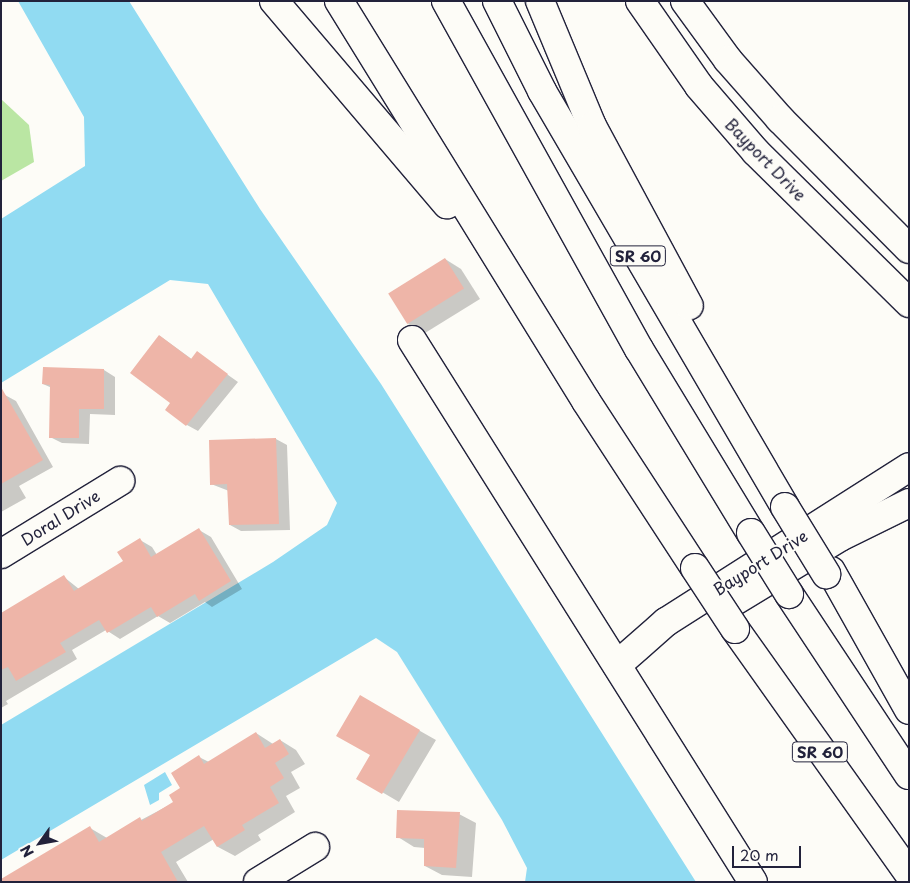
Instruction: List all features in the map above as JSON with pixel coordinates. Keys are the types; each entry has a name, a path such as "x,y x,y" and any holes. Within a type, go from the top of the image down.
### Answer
{"main road":[{"path":"274,1 510,280"},
{"name":"SR 60","path":"338,1 510,280 695,568 735,629 909,874"},
{"path":"446,1 639,349 789,594 909,775"},
{"name":"SR 60","path":"497,1 542,91 790,505 909,710"},
{"name":"SR 60","path":"540,1 592,126 790,505"},
{"name":"Bayport Drive","path":"640,1 699,86 744,139 909,303"},
{"path":"685,1 728,60 780,119 909,249"},
{"path":"412,340 753,882"},
{"path":"899,475 907,508"},
{"name":"Bayport Drive","path":"617,665 666,622 899,475"},
{"name":"Doral Drive","path":"1,554 120,481"},
{"name":"Bayport Drive","path":"617,665 676,636 840,537 907,508"},
{"path":"258,882 315,847"}],"green space":[{"path":"1,99 29,125 34,162 1,181"}],"water":[{"path":"18,1 129,1 260,209 381,384 696,882 525,882 527,868 502,820 397,652 376,638 1,860 1,725 273,562 327,525 337,503 208,284 170,280 1,383 1,219 85,166 84,117"},
{"path":"165,772 172,785 159,793 159,800 150,805 144,785"}],"building":[{"path":"445,258 464,289 407,324 388,294"},
{"path":"159,335 191,359 197,351 228,374 186,426 165,410 170,403 130,373"},
{"path":"43,367 104,369 104,409 79,409 79,438 49,438 50,385 42,384"},
{"path":"1,387 43,460 1,484"},
{"path":"276,438 279,524 229,525 227,484 210,485 209,440"},
{"path":"199,528 231,581 199,601 195,594 157,617 151,607 107,633 99,620 60,643 66,652 16,681 8,667 1,670 1,613 64,575 74,591 123,561 117,552 140,538 151,557"},
{"path":"360,695 420,730 382,794 356,779 370,755 336,736"},
{"path":"256,732 265,748 280,739 289,754 275,763 284,778 270,787 279,803 242,825 245,830 217,847 204,826 161,852 178,882 1,882 1,879 90,826 99,842 140,817 142,821 173,802 169,795 180,788 171,773 199,755 204,764"},
{"path":"397,810 460,812 456,868 424,866 424,839 396,838"}]}
